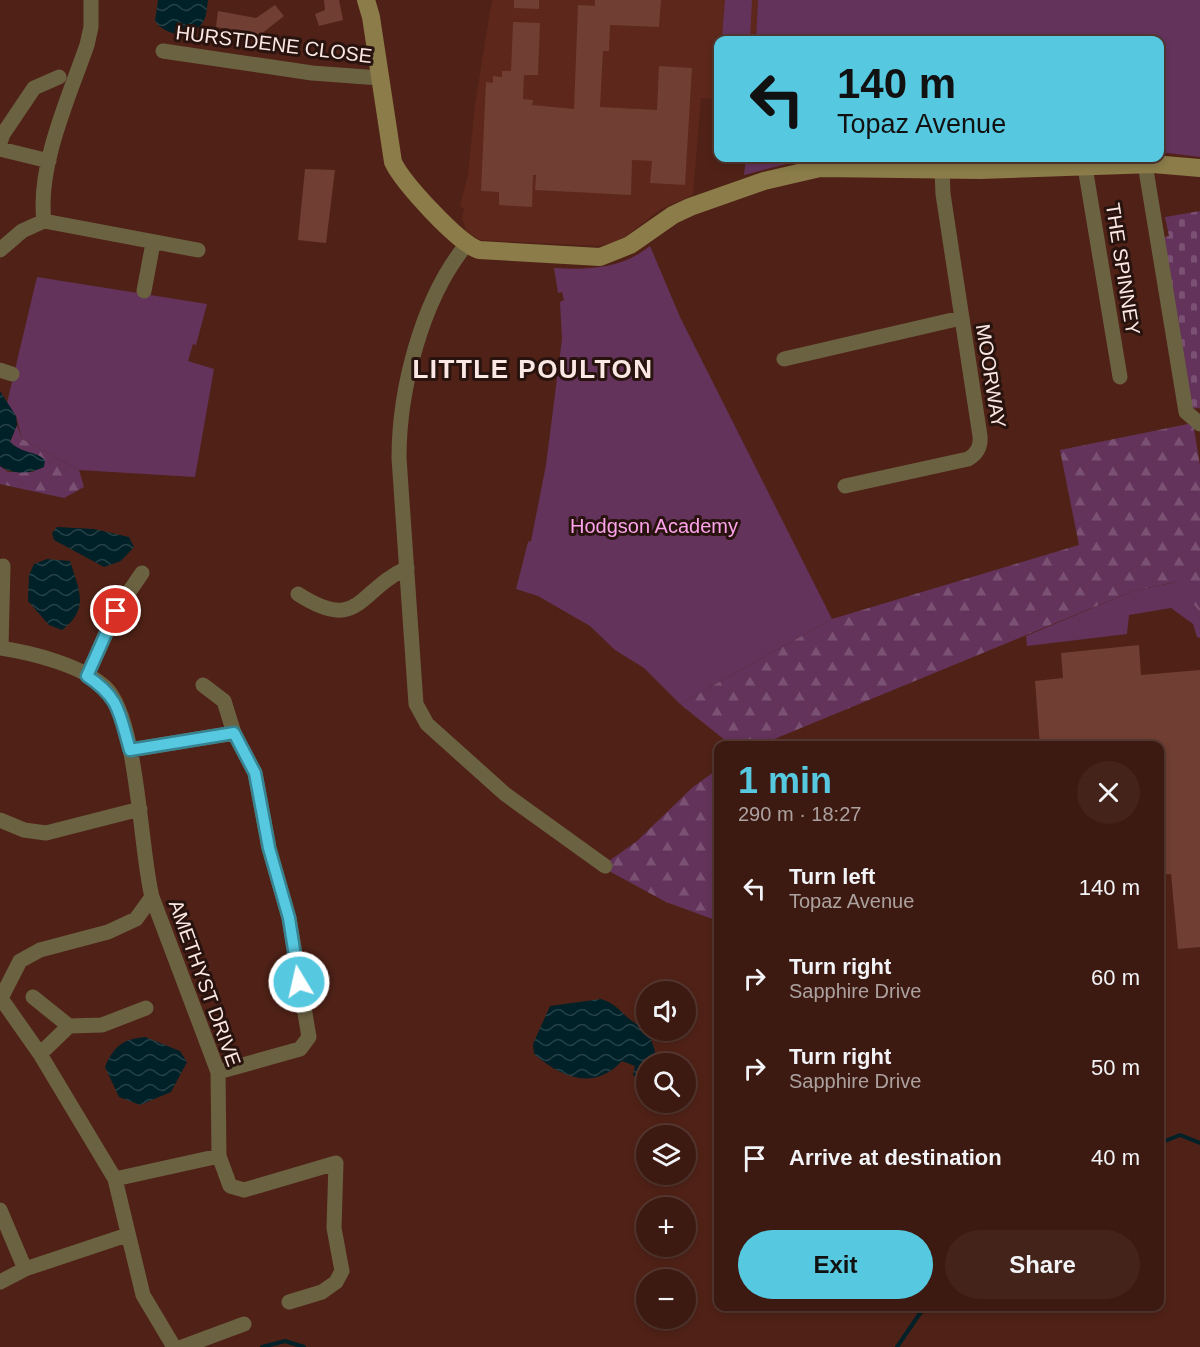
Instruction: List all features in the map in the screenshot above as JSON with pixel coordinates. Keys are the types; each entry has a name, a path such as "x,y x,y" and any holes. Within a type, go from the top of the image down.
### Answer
{"street":[{"path":"44,221 42,197 49,161 92,27 91,0"},
{"path":"366,0 371,17 391,153 397,171 466,244 479,250 600,257 630,245 658,225 690,207 789,174 834,167 942,170 1145,164 1200,168"},
{"name":"HURSTDENE CLOSE","path":"164,51 312,73 380,78"},
{"path":"0,143 3,134 34,88 59,77"},
{"path":"0,149 49,161"},
{"path":"1145,164 1185,412 1200,424"},
{"name":"THE SPINNEY","path":"1085,167 1118,378"},
{"name":"MOORWAY","path":"845,486 968,459 978,451 980,436 961,318 942,170"},
{"path":"0,250 22,231 44,221 198,250"},
{"path":"144,291 153,243"},
{"path":"466,244 451,263 440,284 405,386 399,423 399,458 416,704 421,717 519,806 605,866"},
{"path":"784,359 961,318"},
{"path":"0,648 3,566"},
{"path":"298,594 319,606 336,611 350,610 361,604 388,577 408,568"},
{"path":"87,676 116,611 142,573"},
{"name":"AMETHYST DRIVE","path":"0,648 46,658 87,676 107,689 118,709 130,750 140,809 147,877 152,897 218,1072 219,1156 230,1186 244,1190 336,1163"},
{"path":"203,685 224,701 234,733 255,773 269,848 289,918 309,1037 300,1049 257,1063 218,1072"},
{"path":"130,750 234,733"},
{"path":"0,820 24,830 46,833 140,809"},
{"path":"152,897 136,919 108,932 40,950 20,961 0,998 40,1054 115,1179 143,1295 174,1347"},
{"path":"33,997 69,1026"},
{"path":"40,1054 69,1026 102,1024 146,1008"},
{"path":"289,1302 322,1293 336,1282 342,1271 340,1248 334,1228 336,1163 333,1147"},
{"path":"115,1179 219,1156"},
{"path":"0,1210 25,1269"},
{"path":"0,1282 25,1269 127,1235"},
{"path":"182,1347 244,1324"}],"shaded area":[{"path":"492,0 758,0 756,36 714,36 714,99 701,98 693,195 661,209 621,240 599,246 480,240 467,232 462,219 464,209 460,206 468,175 475,104"}],"green space":[{"path":"725,0 752,0 750,36 722,36"},
{"path":"758,0 1200,0 1200,157 1164,152 1164,36 756,36"},
{"path":"746,162 794,162 744,175"},
{"path":"1200,211 1200,408 1187,409 1159,238 1169,236 1165,217"},
{"name":"Hodgson Academy","path":"650,246 680,317 832,619 680,704 644,668 615,650 590,626 538,596 516,589 528,542 531,541 546,465 562,339 560,302 564,300 562,292 558,293 554,268 579,269 616,264 639,254"},
{"path":"37,277 207,304 196,345 193,344 188,361 214,369 195,477 79,470 22,439 16,416 7,403"},
{"path":"1193,423 1200,466 1200,612 1175,582 1133,591 769,741 726,741 680,704 832,619 1079,545 1060,450"},
{"path":"17,425 22,439 79,470 84,487 64,498 0,484 0,466 8,472 34,472 34,455 18,450 10,442"},
{"path":"1176,582 1200,612 1200,638 1197,637 1193,624 1171,608 1129,615 1127,634 1027,646 1026,636 1133,591"},
{"path":"714,772 714,920 666,902 609,871 609,861 637,841 693,787"}],"water":[{"path":"158,0 208,0 205,18 194,31 173,33 155,21"},
{"path":"0,391 16,416 17,425 10,442 19,449 42,457 45,460 44,467 22,472 10,471 0,466"},
{"path":"57,527 94,529 129,537 134,547 121,561 104,567 54,540 52,533"},
{"path":"47,559 70,561 79,590 79,607 71,622 62,630 49,625 28,601 29,575 34,564"},
{"path":"601,999 607,1001 636,1024 636,1041 651,1041 655,1053 636,1053 636,1076 633,1076 635,1066 622,1061 600,1076 578,1078 567,1075 534,1054 533,1044 550,1006"},
{"path":"145,1037 180,1051 187,1062 171,1092 140,1105 119,1097 105,1067 120,1045"}],"building":[{"path":"324,0 339,0 343,20 319,26 315,14 325,10"},
{"path":"514,0 539,0 539,9 514,8"},
{"path":"595,0 661,0 659,27 610,25 609,51 603,51 600,107 657,110 659,66 692,68 685,185 650,183 652,161 632,160 631,195 535,190 536,175 533,175 532,207 499,205 499,192 481,191 486,82 493,83 493,76 502,77 502,71 511,71 513,22 540,23 538,75 524,75 523,99 533,100 532,105 574,109 578,5 595,6"},
{"path":"275,5 284,16 260,35 216,27 218,11 256,18"},
{"path":"305,169 335,170 326,243 298,240"},
{"path":"1139,645 1141,675 1200,670 1200,947 1178,949 1171,874 1164,875 1164,741 1040,741 1035,681 1063,678 1061,653"}],"waterway":[{"path":"1164,1141 1180,1135 1200,1143"},
{"path":"897,1347 922,1311"},
{"path":"262,1347 285,1341 304,1347"}],"district":[{"name":"LITTLE POULTON","path":"533,369"}],"route":[{"path":"116,611 87,676 107,689 118,709 130,750 234,733 255,773 264,810 269,848 282,901 289,918 299,982"}]}
